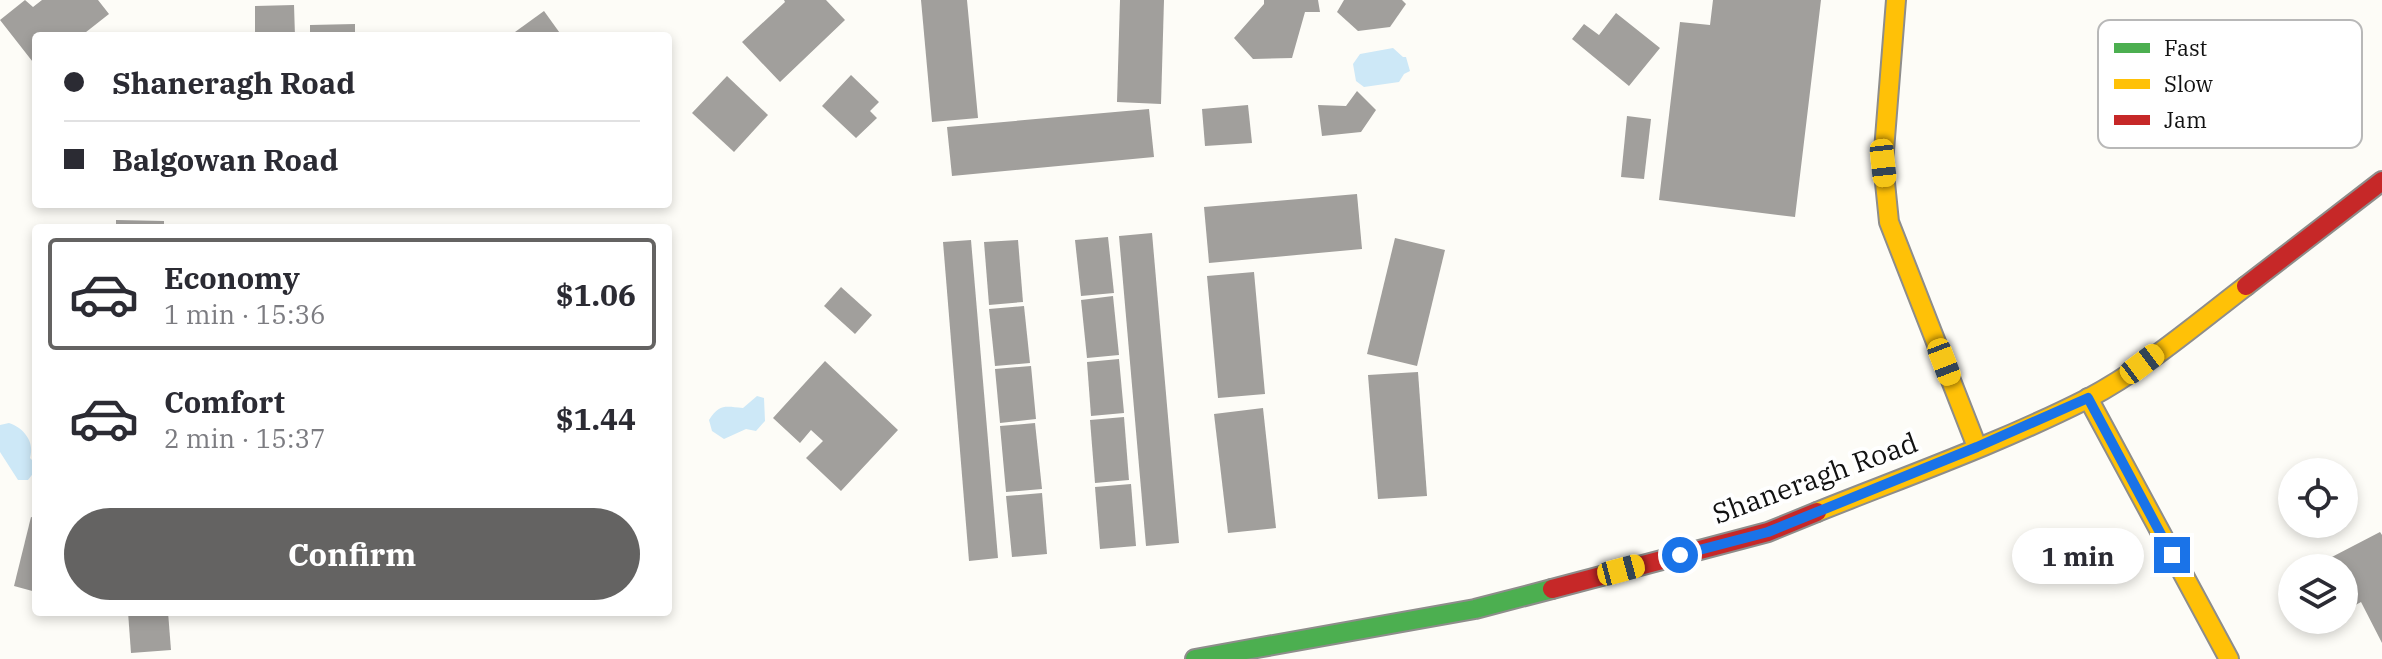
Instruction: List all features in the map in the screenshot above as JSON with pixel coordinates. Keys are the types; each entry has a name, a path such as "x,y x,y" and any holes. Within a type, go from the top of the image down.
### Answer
{"street":[{"path":"1896,0 1883,163 1889,222 1977,447"},
{"name":"Shaneragh Road","path":"1195,659 1475,609 1768,532 2088,398 2142,364 2382,181"},
{"path":"2088,398 2229,659"}],"water":[{"path":"1393,48 1406,57 1410,71 1399,82 1364,87 1356,81 1353,64 1360,54"},
{"path":"757,396 764,398 765,421 756,431 746,429 724,439 712,431 709,420 717,411 724,407 743,408"},
{"path":"9,423 19,428 30,441 32,475 28,480 18,480 0,452 0,425"}],"building":[{"path":"25,0 33,7 42,0 98,0 109,14 86,32 32,32 32,61 0,20"},
{"path":"784,0 826,0 845,20 780,82 742,42"},
{"path":"921,0 967,0 978,118 932,122"},
{"path":"1120,0 1164,0 1161,104 1117,102"},
{"path":"1264,0 1318,0 1320,12 1305,12 1292,58 1253,59 1234,38 1264,4"},
{"path":"1344,0 1402,0 1406,4 1390,27 1358,31 1337,12"},
{"path":"1713,0 1821,0 1795,217 1659,200 1680,22 1710,25"},
{"path":"294,5 295,32 255,32 255,6"},
{"path":"544,11 559,32 515,32"},
{"path":"1616,13 1660,48 1629,86 1572,39 1584,24 1599,35"},
{"path":"355,24 355,32 310,32 310,25"},
{"path":"851,75 879,102 870,111 877,118 856,138 822,106"},
{"path":"727,76 768,115 734,152 692,113"},
{"path":"1357,91 1376,110 1361,132 1322,136 1318,105 1346,106"},
{"path":"1248,105 1252,143 1205,146 1202,109"},
{"path":"1149,109 1154,157 952,176 947,127"},
{"path":"1627,116 1651,119 1644,179 1621,177"},
{"path":"1357,194 1362,249 1209,263 1204,207"},
{"path":"116,220 164,221 164,224 116,224"},
{"path":"1152,233 1179,543 1146,546 1119,236"},
{"path":"1108,237 1114,293 1081,296 1075,240"},
{"path":"1395,238 1445,250 1417,366 1367,354"},
{"path":"971,240 998,558 969,561 943,242"},
{"path":"1018,240 1023,302 989,305 984,242"},
{"path":"1254,272 1265,394 1218,398 1207,276"},
{"path":"841,287 872,315 855,334 824,306"},
{"path":"1113,296 1119,355 1087,358 1081,300"},
{"path":"1024,306 1030,363 995,366 989,309"},
{"path":"1119,359 1124,413 1091,416 1087,362"},
{"path":"825,361 898,430 841,491 806,458 823,441 811,430 800,443 773,418"},
{"path":"1031,366 1036,419 1000,423 995,369"},
{"path":"1418,372 1427,496 1378,499 1368,375"},
{"path":"1263,408 1276,528 1228,533 1214,414"},
{"path":"1124,417 1129,480 1095,483 1090,420"},
{"path":"1035,423 1042,489 1006,492 1000,426"},
{"path":"1131,484 1136,546 1100,549 1095,487"},
{"path":"1042,493 1047,554 1012,557 1006,496"},
{"path":"31,517 32,517 32,591 14,586"},
{"path":"2380,532 2382,535 2382,643 2361,602 2358,604 2358,554 2338,554"},
{"path":"128,616 168,616 171,650 131,653"}],"traffic: fast":[{"path":"1195,659 1475,609 1552,589"}],"traffic: slow":[{"path":"1896,0 1883,163 1889,222 1977,447"},
{"path":"1817,512 1987,445 2087,399 2149,360 2246,286"},
{"path":"2088,398 2229,659"}],"traffic: jam":[{"path":"2246,286 2382,181"},
{"path":"1552,589 1768,532 1817,512"}],"route":[{"path":"1680,555 1768,532 2088,398 2172,555"}]}
